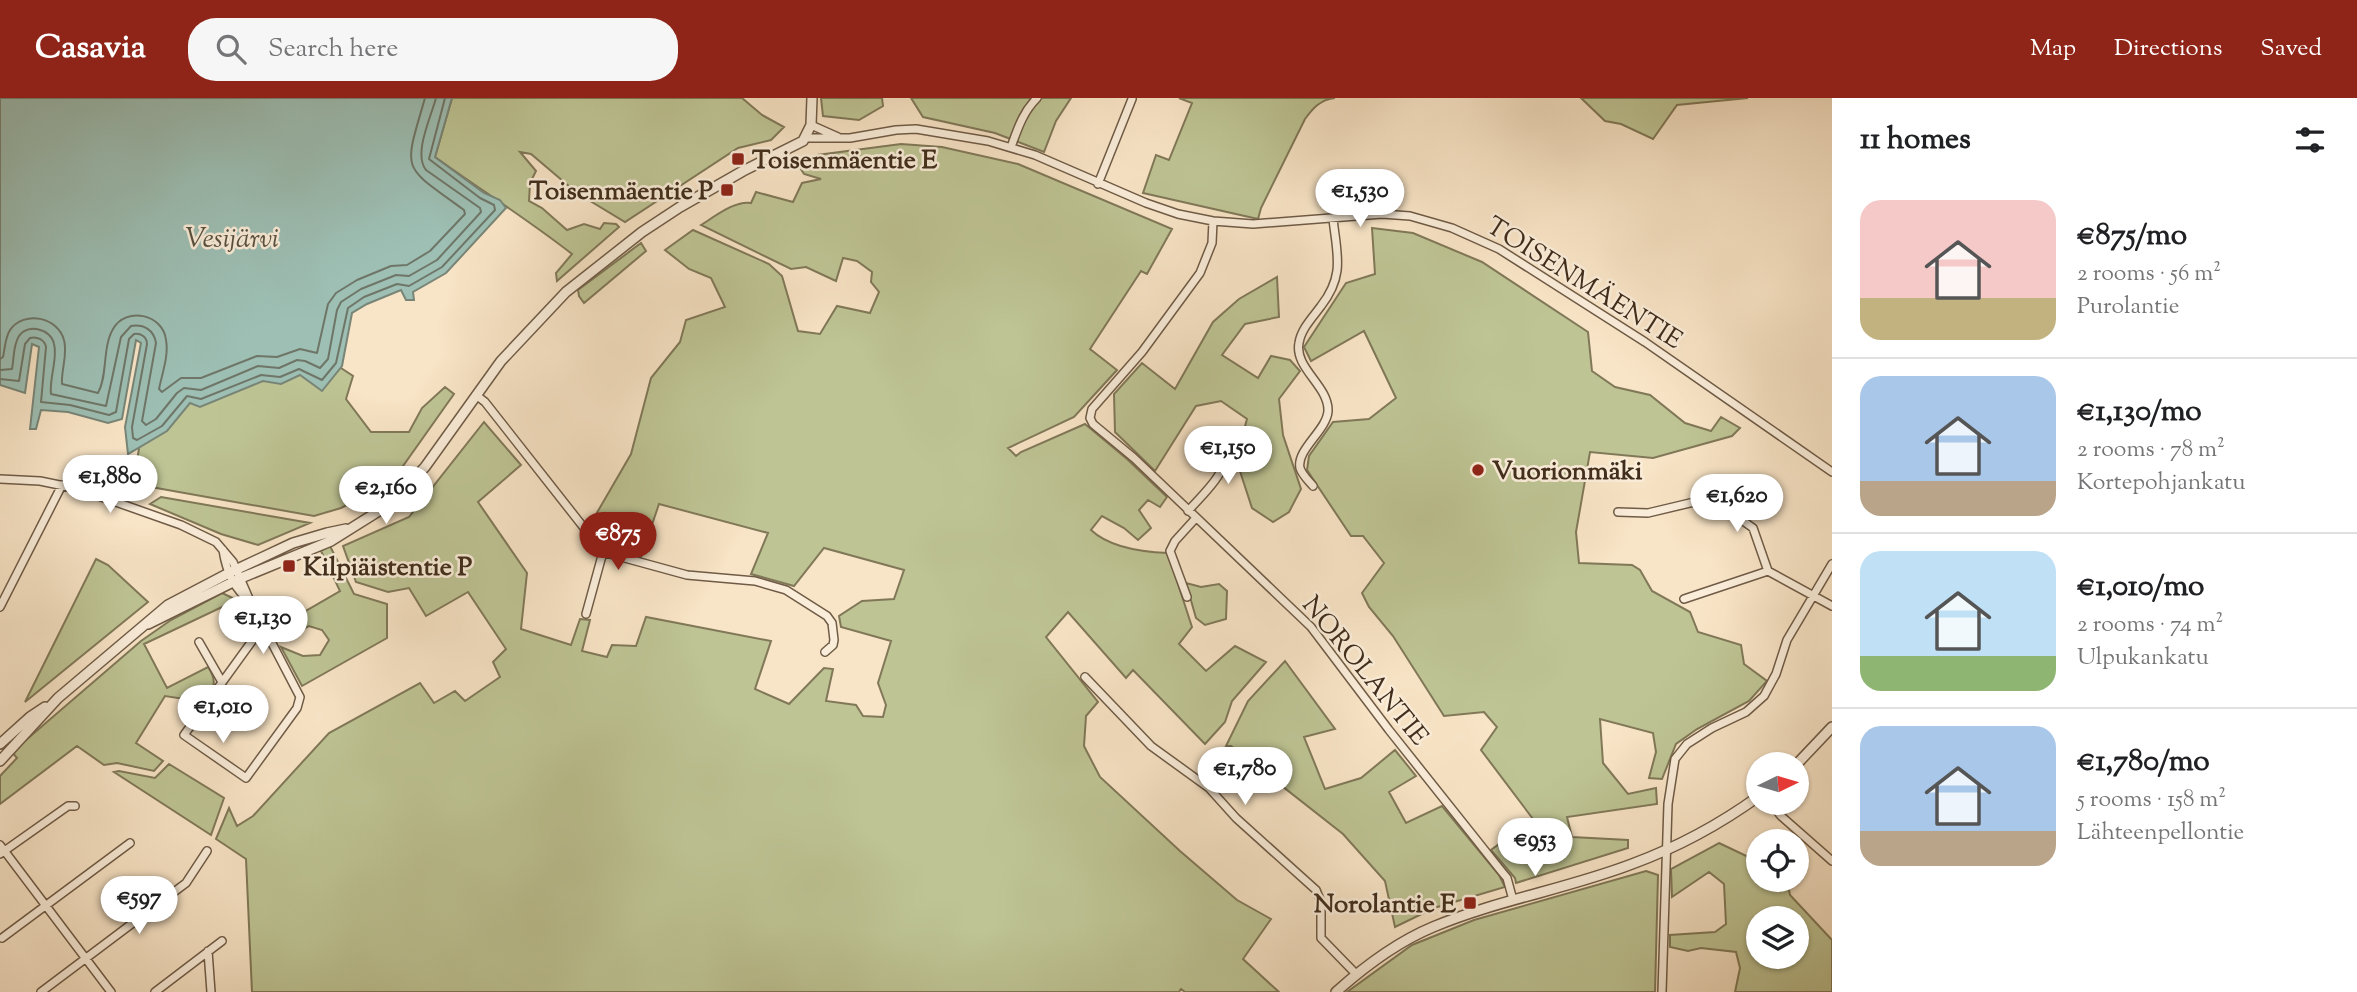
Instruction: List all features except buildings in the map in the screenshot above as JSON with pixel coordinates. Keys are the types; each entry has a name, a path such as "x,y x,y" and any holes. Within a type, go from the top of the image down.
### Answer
{"street":[{"path":"0,744 169,605 235,575 293,543 351,528 383,509 406,489 425,467 501,361 542,316 594,269 680,207 806,138 811,125 812,98"},
{"path":"1011,147 1020,122 1037,98"},
{"path":"1098,184 1132,99"},
{"path":"811,125 839,138"},
{"name":"TOISENMÄENTIE","path":"806,138 850,138 916,129 1011,147 1178,214 1213,221 1253,224 1382,214 1410,216 1479,238 1645,342 1832,472"},
{"path":"1312,486 1302,472 1301,460 1327,418 1328,408 1323,394 1300,356 1298,345 1301,335 1337,279 1333,219"},
{"name":"NOROLANTIE","path":"1213,221 1212,243 1200,273 1142,352 1092,409 1090,418 1093,424 1134,458 1311,627 1507,878 1513,900"},
{"path":"476,395 485,402 603,552 687,575 755,581 786,590 827,616 832,623 835,640 825,652"},
{"path":"1188,511 1222,472 1228,459 1227,446"},
{"path":"0,479 62,485 195,531 207,536 223,550 235,575 237,589 250,601 300,697 297,708 246,778 184,735 264,628"},
{"path":"0,607 62,485"},
{"path":"1618,512 1648,513 1711,498 1753,528 1768,571 1832,606"},
{"path":"1187,597 1170,551 1175,541 1195,519"},
{"path":"586,614 603,552"},
{"path":"1662,992 1668,804 1675,759 1687,744 1712,728 1746,712 1764,696 1776,674 1787,640 1832,564"},
{"path":"1684,599 1768,571"},
{"path":"200,642 222,682"},
{"path":"1085,677 1151,746 1209,788 1236,818 1316,890 1321,902 1321,938 1356,974"},
{"path":"0,761 58,698"},
{"path":"1808,752 1832,727"},
{"path":"1336,992 1356,974 1400,943 1432,927 1605,873 1666,850 1724,821 1746,805"},
{"path":"75,806 68,806 2,850 111,992"},
{"path":"1782,816 1832,861"},
{"path":"2,938 130,843"},
{"path":"41,992 186,883 207,850"},
{"path":"155,992 222,941"},
{"path":"208,951 211,992"}],"green space":[{"path":"452,98 742,98 762,115 784,127 771,140 738,148 625,222 577,193 531,154 520,152 536,171 530,183 529,201 542,208 567,230 584,224 600,229 604,223 616,224 619,227 557,281 556,273 572,254 435,157"},
{"path":"821,98 882,98 883,106 859,120 823,116"},
{"path":"911,98 1071,98 1056,121 1044,152 995,133 923,117"},
{"path":"1179,98 1335,98 1318,105 1305,119 1258,219 1143,193 1156,155 1169,160 1192,103"},
{"path":"1581,98 1748,98 1677,105 1653,139 1621,124 1605,121"},
{"path":"901,144 942,147 1018,164 1172,229 1147,274 1141,271 1090,349 1117,370 1074,417 1008,448 1016,456 1085,424 1167,497 1160,507 1148,500 1139,510 1151,528 1138,540 1124,528 1102,516 1091,530 1117,545 1168,553 1192,627 1179,644 1206,671 1235,646 1266,662 1232,701 1225,722 1205,744 1133,670 1126,678 1068,612 1046,637 1098,702 1086,716 1084,746 1100,777 1237,900 1271,919 1243,959 1279,992 1185,992 1181,989 1179,992 252,992 246,859 216,839 229,808 237,826 253,816 329,733 420,683 434,703 455,691 465,701 500,677 493,662 506,649 468,592 426,616 409,588 388,592 356,582 343,546 409,517 484,422 521,465 478,502 527,573 521,629 571,645 580,619 590,620 582,651 607,657 612,645 636,646 646,617 771,641 755,689 789,704 824,668 833,669 826,701 856,705 863,716 883,717 886,705 878,683 891,641 841,627 839,616 862,601 894,599 904,570 824,548 794,586 751,574 768,533 659,504 641,557 609,546 591,523 631,454 651,378 680,342 686,320 725,307 711,278 689,269 665,250 693,230 769,264 782,276 798,331 820,334 837,306 870,313 879,292 871,282 872,272 857,261 843,258 836,281 806,267 791,269 701,225 738,204 751,203 756,192 793,202 802,183 821,179 804,174 799,166 817,155"},
{"path":"1372,228 1413,233 1482,262 1588,332 1592,371 1615,387 1650,395 1685,423 1711,431 1721,417 1740,428 1732,436 1653,458 1590,452 1576,532 1579,563 1632,565 1640,570 1652,591 1690,612 1698,632 1741,645 1744,664 1767,681 1749,701 1697,729 1676,744 1662,779 1649,778 1656,752 1653,733 1600,719 1603,763 1628,794 1656,788 1657,804 1567,817 1572,837 1628,840 1628,848 1516,883 1515,878 1491,850 1533,819 1481,750 1497,727 1484,712 1444,716 1362,593 1384,563 1363,536 1351,536 1307,470 1309,456 1333,422 1369,419 1396,398 1364,331 1311,361 1304,347 1346,283 1375,274"},
{"path":"641,243 646,251 584,303 578,290"},
{"path":"1277,277 1279,317 1245,324 1222,355 1258,378 1271,356 1290,360 1300,371 1279,399 1283,435 1301,489 1289,512 1273,522 1252,508 1236,459 1247,419 1221,401 1196,406 1155,471 1115,432 1114,394 1142,363 1175,389 1213,322 1239,299"},
{"path":"341,368 353,376 346,399 371,432 409,432 422,408 445,387 454,394 398,473 378,489 341,508 314,516 151,487 135,475 139,448 134,438 146,385"},
{"path":"161,497 310,523 258,545 221,534 150,504"},
{"path":"330,546 354,594 387,604 387,638 302,686 281,647 303,656 320,655 329,640 322,630 309,626 292,636 277,638 273,630 340,591 321,551"},
{"path":"96,559 108,565 148,602 25,702"},
{"path":"1186,583 1201,587 1219,584 1227,591 1226,619 1205,625 1196,618"},
{"path":"222,593 237,600 144,644 167,688 208,667 214,681 204,702 165,696 136,743 163,761 154,771 117,763 104,765 77,746 0,804 0,776 17,758 12,752 141,641 171,620"},
{"path":"1285,661 1335,729 1304,737 1325,789 1361,778 1395,750 1416,776 1389,792 1406,823 1442,806 1499,875 1505,887 1434,908 1395,927 1385,881 1343,834 1231,746 1226,746 1248,701"},
{"path":"169,764 224,798 211,835 114,772 155,778"},
{"path":"1719,843 1746,856 1746,892 1789,892 1800,906 1746,906 1746,969 1809,969 1809,915 1832,940 1832,992 1735,992 1740,968 1736,952 1701,948 1688,951 1670,947 1670,935 1715,932 1726,924 1724,884 1709,872 1672,897 1671,869"},
{"path":"1646,871 1658,875 1655,992 1347,992 1412,945 1474,920"}],"water":[{"name":"Vesijärvi","path":"0,98 452,98 435,157 484,193 500,200 506,208 446,273 413,292 414,300 406,300 401,290 352,313 342,366 322,391 300,375 281,384 263,381 200,407 190,403 167,431 128,454 125,427 141,343 136,340 122,419 108,423 68,412 41,410 36,429 30,429 39,347 32,344 25,393 0,385"}],"place":[{"name":"Toisenmäentie E","path":"738,159"},
{"name":"Toisenmäentie P","path":"727,190"},
{"name":"Vuorionmäki","path":"1478,470"},
{"name":"Kilpiäistentie P","path":"289,566"},
{"name":"Norolantie E","path":"1470,903"}]}
